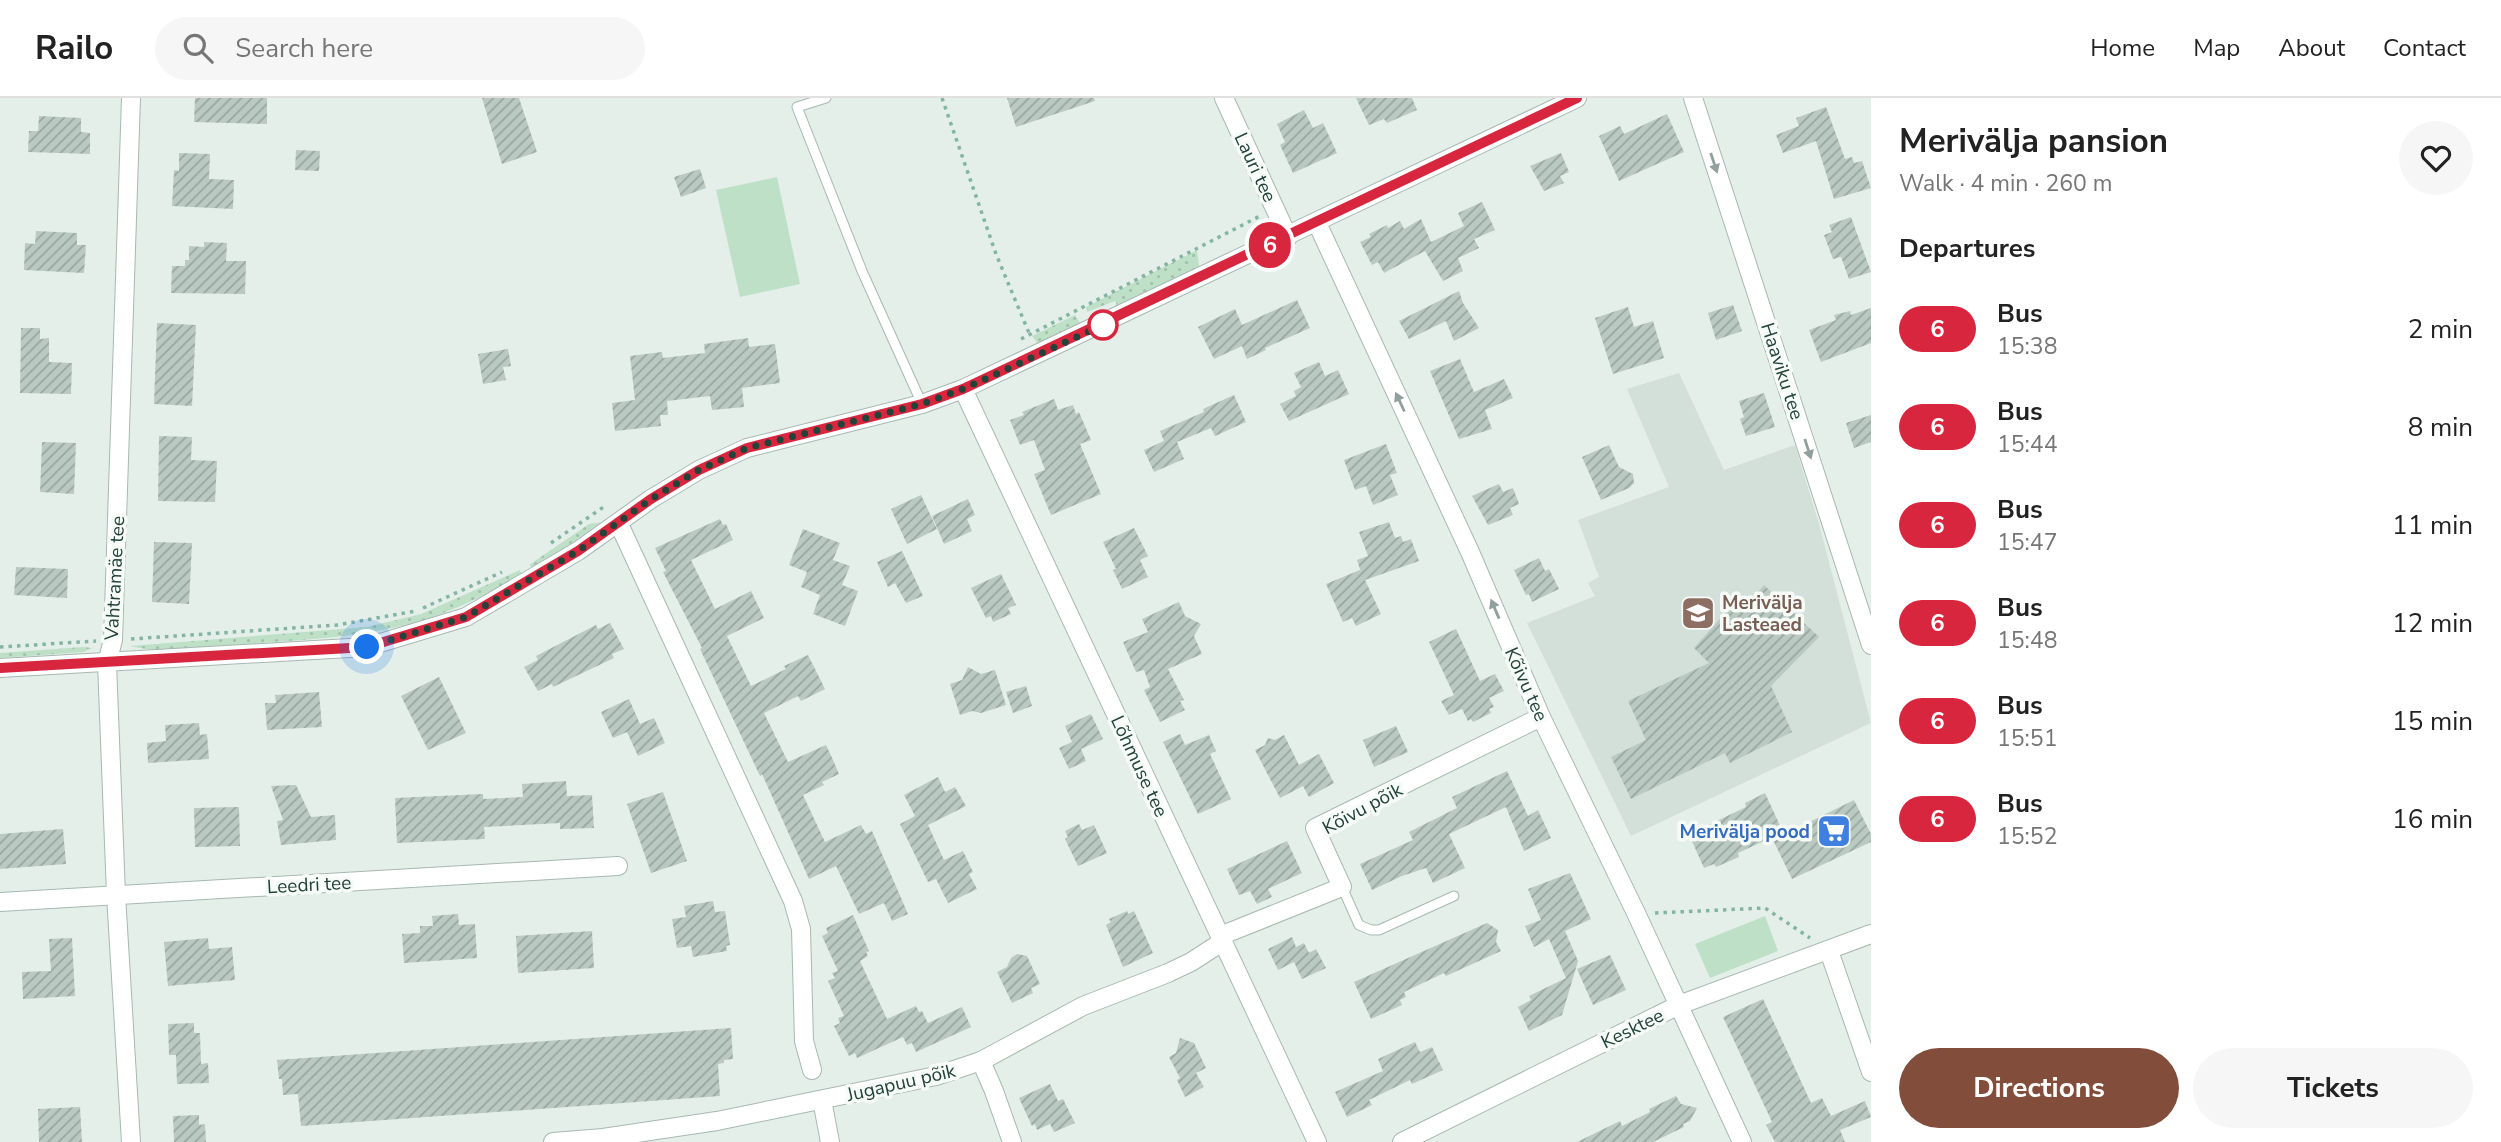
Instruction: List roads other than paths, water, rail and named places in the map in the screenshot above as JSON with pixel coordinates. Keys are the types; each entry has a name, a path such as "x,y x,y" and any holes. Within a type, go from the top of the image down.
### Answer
{"street":[{"name":"Vahtramäe tee","path":"131,98 113,640 107,663 131,1142"},
{"name":"Lauri tee","path":"1224,98 1288,237"},
{"path":"0,668 367,647 466,617 619,524 651,499 699,470 747,448 922,404 963,389 1577,98"},
{"name":"Haaviku tee","path":"1693,98 1864,592 1871,645"},
{"name":"Kõivu tee","path":"1317,223 1470,552 1541,717 1742,1142"},
{"name":"Lõhmuse tee","path":"963,389 1317,1142"},
{"path":"619,524 793,901 801,929 804,1041 812,1070"},
{"name":"Kõivu põik","path":"1342,887 1315,828 1541,717"},
{"name":"Leedri tee","path":"0,902 618,866"},
{"path":"1221,939 1342,887"},
{"name":"Kesktee","path":"1402,1142 1679,1005 1871,934"},
{"name":"Jugapuu põik","path":"553,1142 603,1138 717,1121 936,1076 981,1061 1083,1006 1191,962 1221,939"},
{"path":"1829,951 1871,1072"},
{"path":"981,1061 1012,1142"},
{"path":"822,1100 830,1142"}],"lane":[{"path":"826,98 797,107 862,271 922,404"},
{"path":"1342,887 1359,925 1371,930 1379,930 1454,896"}],"place":[{"name":"Merivälja Lasteaed","path":"1698,613"},
{"name":"Merivälja pood","path":"1834,831"}]}
